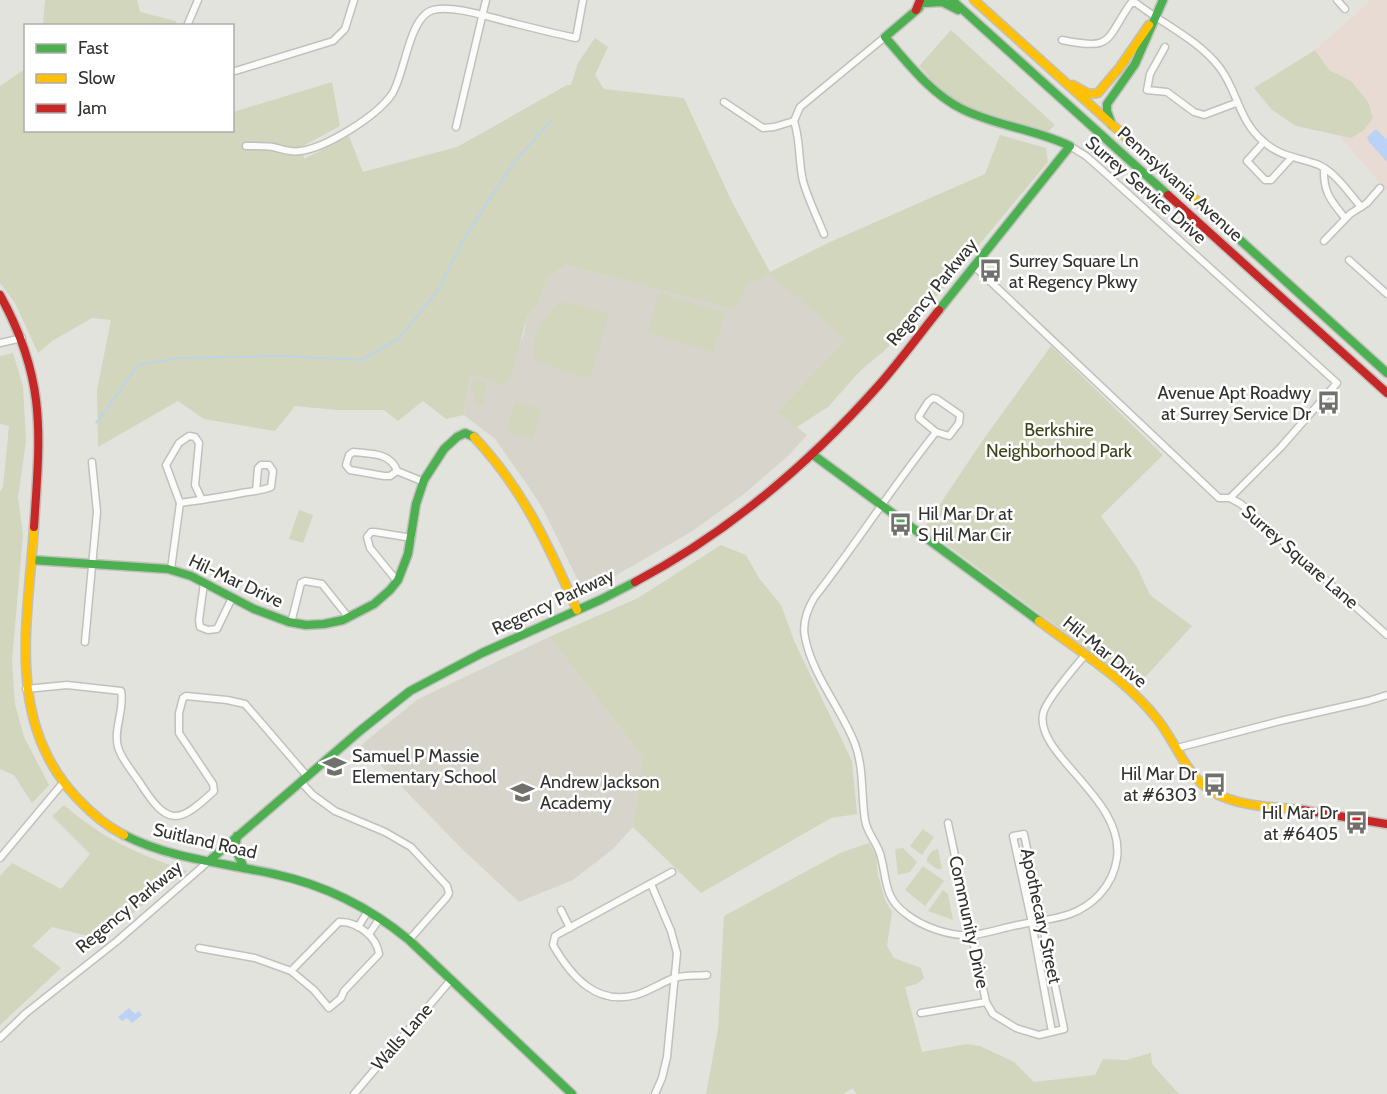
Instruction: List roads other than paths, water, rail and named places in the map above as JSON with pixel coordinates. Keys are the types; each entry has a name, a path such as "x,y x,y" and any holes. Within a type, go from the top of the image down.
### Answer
{"main road":[{"name":"Pennsylvania Avenue","path":"952,0 1387,393"},
{"path":"1113,125 1107,111 1107,104 1135,64 1163,0"},
{"path":"885,37 924,1 945,3 975,21"},
{"name":"Pennsylvania Avenue","path":"975,1 1387,372"},
{"path":"1063,80 1089,94 1098,93 1120,67 1155,17"},
{"name":"Surrey Service Drive","path":"885,37 929,86 954,105 971,113 1056,139 1070,146"},
{"name":"Regency Parkway","path":"209,861 361,730 410,691 482,653 640,579 708,538 773,489 812,454 879,385 1070,146"},
{"name":"Suitland Road","path":"0,295 22,338 36,387 40,429 25,642 26,689 34,731 45,758 62,784 92,814 115,831 150,846 303,881 342,896 368,910 409,940 572,1094"},
{"name":"Hil-Mar Drive","path":"32,560 93,562 171,569 278,620 315,625 349,618 374,604 398,581 412,538 418,494 423,482 438,457 464,433 472,435 495,458 537,519 577,610"},
{"name":"Hil-Mar Drive","path":"812,454 1108,672 1158,720 1196,778 1213,792 1224,798 1387,824"},
{"path":"237,836 235,848 244,868"}],"street":[{"path":"188,24 198,0"},
{"path":"234,71 333,41 344,32 354,0"},
{"path":"456,127 486,0"},
{"path":"246,146 299,152 352,128 372,115 392,94 399,82 414,30 428,12 445,9 483,15 576,38 583,0"},
{"path":"1338,0 1345,9"},
{"path":"1062,40 1087,45 1100,43 1114,32 1134,1 1198,47 1215,63 1228,81 1236,103 1247,122 1264,142 1291,158 1324,169 1337,179 1361,207"},
{"path":"824,234 804,184 799,138 794,121 800,107 885,37"},
{"path":"1165,46 1150,74 1147,90 1167,92 1194,112 1204,115 1236,103"},
{"path":"724,102 763,128 794,121"},
{"path":"1264,142 1247,161 1265,180 1271,180 1291,158"},
{"name":"Surrey Service Drive","path":"1070,146 1103,171 1337,383 1281,447 1230,498"},
{"path":"1324,169 1325,189 1345,218"},
{"path":"1324,241 1345,218 1361,207 1380,188"},
{"path":"1348,260 1387,294"},
{"name":"Surrey Square Lane","path":"974,266 1219,498 1230,498 1240,504 1387,635"},
{"path":"1380,288 1387,283"},
{"path":"0,343 22,338"},
{"path":"933,398 958,413 960,418 949,436 936,432 919,416 933,398"},
{"path":"936,432 880,505 814,598 805,623 806,640 813,661 854,743 860,760 865,821 868,832 881,854 885,882 891,899 905,914 948,933 972,935 1052,920 1083,909 1109,884 1116,869 1118,852 1116,831 1102,806 1073,771 1044,729 1043,715 1050,699 1085,655"},
{"path":"171,569 180,503 166,465 179,443 189,436 195,437 199,443 195,485 202,500"},
{"path":"397,471 390,476 384,476 350,470 346,468 346,465 349,455 353,452 388,458 394,463 397,471 423,482"},
{"path":"85,642 98,512 92,462"},
{"path":"180,503 256,491"},
{"path":"398,581 370,548 367,537 375,531 412,538"},
{"path":"291,623 301,583 306,581 322,584 349,618"},
{"path":"204,583 198,623 200,627 208,630 217,628 232,598"},
{"path":"26,689 74,686 121,691 118,748 157,808 174,817 193,810 214,791 215,787 179,733 179,712 183,698 186,696 245,704 314,795 334,811 385,832 411,847 447,886 449,892 447,897 409,940"},
{"path":"1177,748 1387,695"},
{"path":"0,858 62,784"},
{"name":"Community Drive","path":"948,823 986,1002 993,1014 1016,1028 1039,1035 1064,1029"},
{"name":"Apothecary Street","path":"1052,1032 1032,922 1013,836 1024,834 1064,1029"},
{"name":"Regency Parkway","path":"0,1038 26,1013 117,941 209,861"},
{"path":"672,872 555,936 553,945 572,972 595,992 615,998 639,994 675,978 707,975"},
{"path":"651,884 677,953 667,1057 655,1094"},
{"path":"358,927 368,910"},
{"path":"561,910 570,927"},
{"path":"369,934 380,918"},
{"path":"199,948 255,958 291,971 314,990 329,1008 341,998 344,991 379,954 378,948 369,934 345,921 339,922 291,971"},
{"name":"Walls Lane","path":"354,1094 450,981"},
{"path":"921,1013 986,1002"}],"water":[{"path":"1376,129 1387,140 1387,162 1367,137"},
{"path":"129,1008 135,1014 139,1011 142,1015 132,1023 127,1018 122,1021 118,1017"}],"waterway":[{"path":"96,423 138,365 179,358 282,356 362,360 399,338 437,292 463,240 514,162 551,121"}],"place":[{"name":"Surrey Square Ln at Regency Pkwy","path":"991,271"},
{"name":"Avenue Apt Roadwy at Surrey Service Dr","path":"1329,403"},
{"name":"Hil Mar Dr at S Hil Mar Cir","path":"900,524"},
{"name":"Samuel P Massie Elementary School","path":"334,766"},
{"name":"Hil Mar Dr at #6303","path":"1215,784"},
{"name":"Andrew Jackson Academy","path":"522,792"},
{"name":"Hil Mar Dr at #6405","path":"1356,823"}],"park label":[{"name":"Berkshire Neighborhood Park","path":"1059,440"}]}
